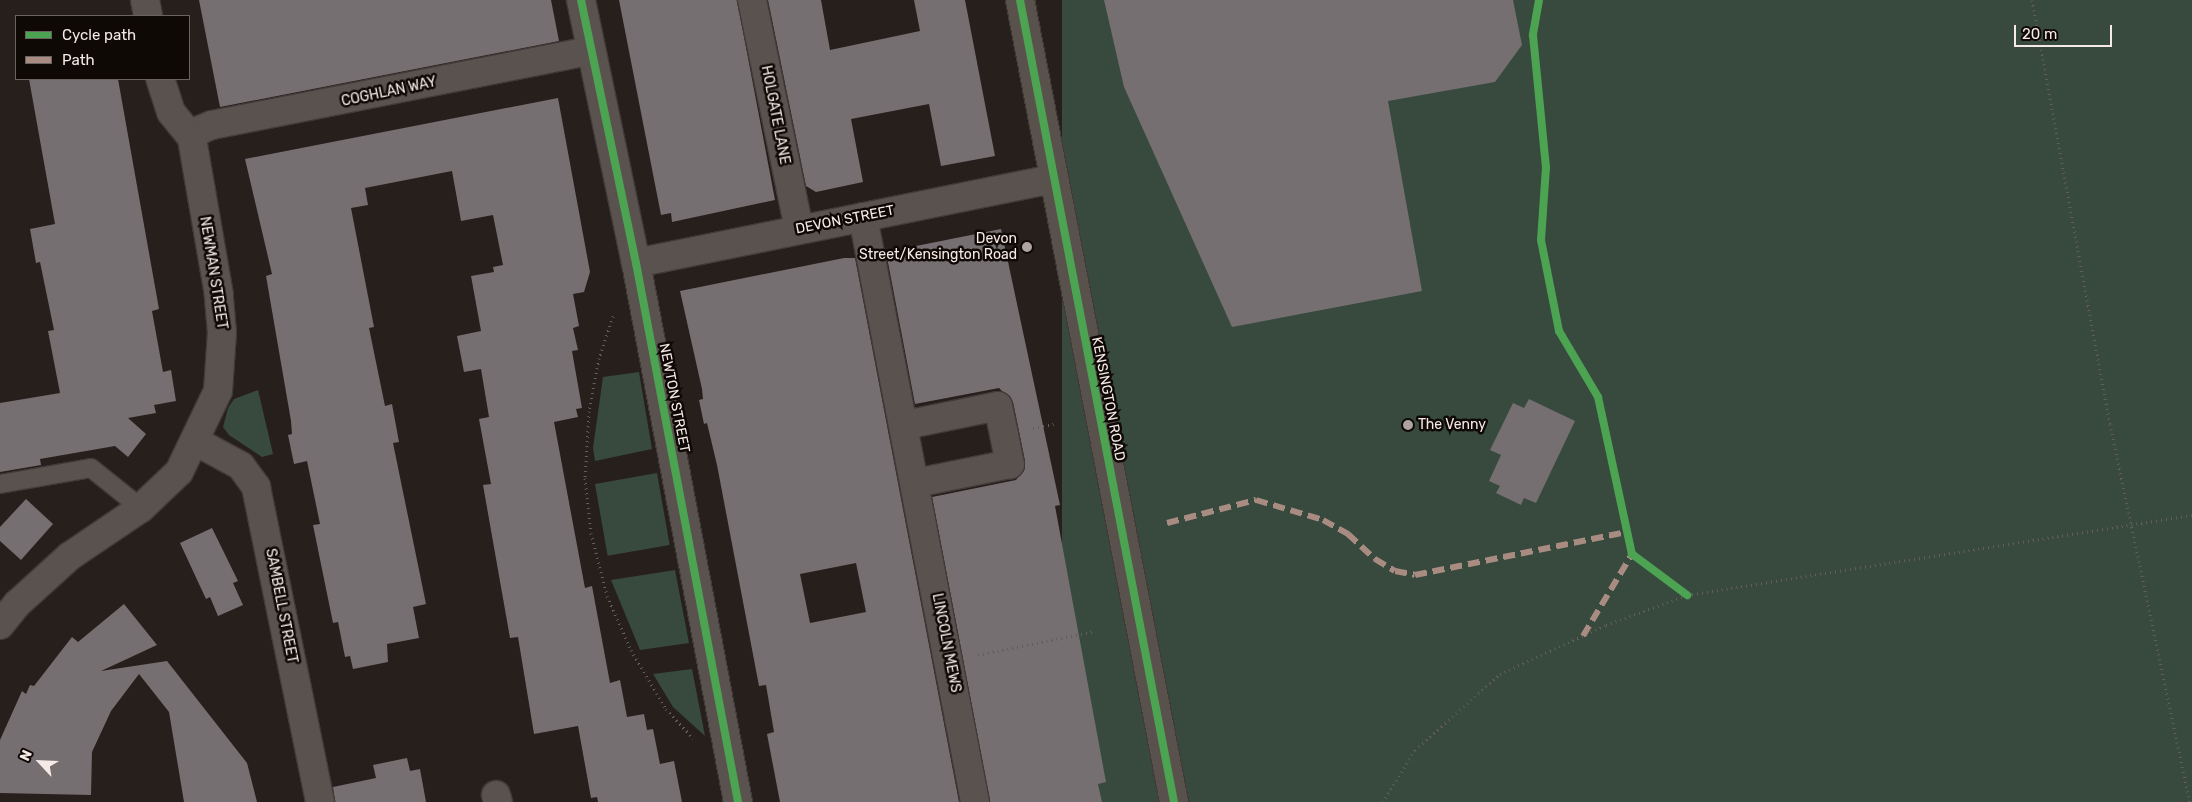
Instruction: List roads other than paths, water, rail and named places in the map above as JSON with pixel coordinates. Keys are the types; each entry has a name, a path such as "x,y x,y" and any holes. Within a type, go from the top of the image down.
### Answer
{"street":[{"path":"145,0 148,15"},
{"name":"NEWTON STREET","path":"581,0 636,263 738,802"},
{"name":"HOLGATE LANE","path":"752,0 799,229"},
{"name":"KENSINGTON ROAD","path":"1020,0 1174,802"},
{"name":"COGHLAN WAY","path":"192,138 200,130 212,126 590,50"},
{"path":"160,80 170,112 192,138"},
{"name":"NEWMAN STREET","path":"0,625 16,604 70,556 141,508 179,472 218,390 222,333 192,138"},
{"name":"DEVON STREET","path":"636,263 1053,179"},
{"name":"LINCOLN MEWS","path":"863,217 905,424 976,802"},
{"path":"905,424 998,406 1010,464 916,483"},
{"name":"SAMBELL STREET","path":"195,441 241,466 256,487 320,802"}],"lane":[{"path":"0,484 91,468 141,508"}],"place":[{"name":"Devon Street/Kensington Road","path":"1027,247"},
{"name":"The Venny","path":"1408,425"}]}
